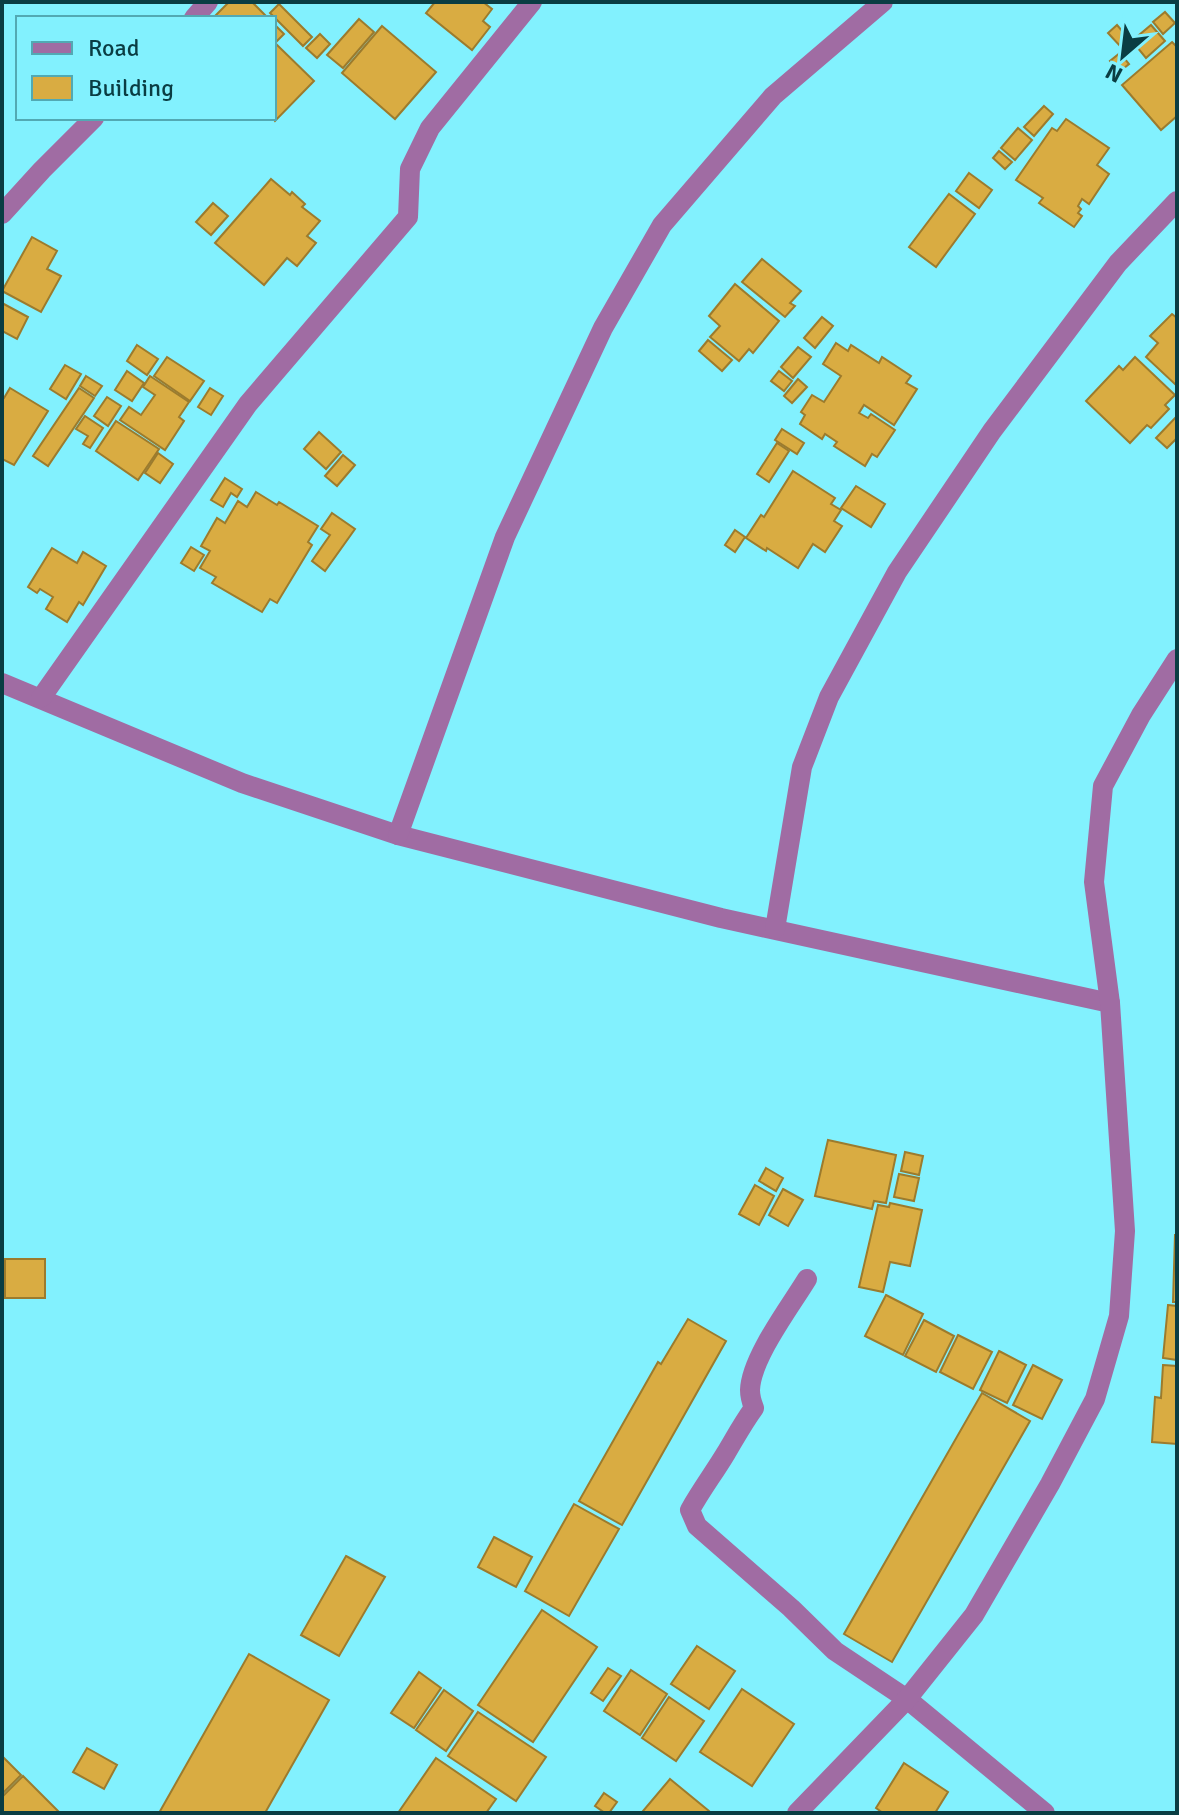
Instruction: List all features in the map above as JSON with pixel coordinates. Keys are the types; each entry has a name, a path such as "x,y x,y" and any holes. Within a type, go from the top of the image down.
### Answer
{"street":[{"path":"41,698 248,404 408,217 410,169 430,128 532,2"},
{"path":"398,835 505,537 603,328 662,225 773,96 883,2"},
{"path":"2,214 92,120"},
{"path":"775,929 802,767 829,697 897,572 992,431 1118,263 1177,201"},
{"path":"797,1813 907,1699 974,1615 1095,1399 1119,1316 1125,1231 1110,1003 1094,882 1103,786 1141,715 1177,659"},
{"path":"2,683 242,783 398,835 721,918 1110,1003"},
{"path":"807,1279 755,1368 750,1390 754,1408 690,1510 697,1526 835,1651 907,1699 1045,1813"}],"building":[{"path":"229,2 252,2 266,16 215,16"},
{"path":"435,2 483,2 492,9 483,21 490,27 472,50 426,13"},
{"path":"279,4 312,37 303,46 270,13"},
{"path":"1165,12 1175,23 1163,34 1153,22"},
{"path":"359,19 374,32 343,68 327,55"},
{"path":"1117,25 1129,39 1120,46 1108,33"},
{"path":"1151,25 1165,41 1146,58 1132,41"},
{"path":"276,26 284,34 276,42"},
{"path":"382,26 436,72 395,119 342,73"},
{"path":"320,34 330,44 317,58 306,48"},
{"path":"1172,42 1177,47 1177,116 1161,130 1122,85"},
{"path":"276,44 314,81 276,120"},
{"path":"1120,53 1129,64 1119,72 1110,61"},
{"path":"1044,106 1053,114 1034,136 1024,127"},
{"path":"1066,119 1109,148 1097,165 1109,174 1089,204 1082,199 1078,213 1082,216 1074,227 1039,203 1043,198 1016,180 1052,128 1057,131"},
{"path":"1018,128 1032,140 1015,160 1001,148"},
{"path":"999,151 1012,162 1005,169 993,158"},
{"path":"969,173 992,190 979,208 956,191"},
{"path":"271,179 290,195 292,192 305,204 302,207 320,221 307,236 316,243 297,266 287,258 264,285 215,243"},
{"path":"949,194 975,214 936,267 909,247"},
{"path":"213,203 228,216 211,235 196,222"},
{"path":"32,237 57,251 47,269 61,276 41,312 2,291"},
{"path":"762,259 801,291 790,303 795,306 785,317 742,282"},
{"path":"735,284 779,321 753,353 749,349 739,361 710,337 720,326 709,316"},
{"path":"2,303 28,317 17,339 2,331"},
{"path":"1172,314 1177,318 1177,386 1146,357 1158,343 1150,336"},
{"path":"822,317 833,326 815,348 804,338"},
{"path":"708,340 732,360 722,371 699,351"},
{"path":"836,343 848,351 851,345 879,363 882,357 911,376 906,383 917,389 894,425 864,405 859,413 868,418 871,414 895,430 877,457 872,454 865,466 834,446 837,442 825,434 822,439 800,424 805,415 801,412 812,395 824,402 841,376 823,364"},
{"path":"137,345 158,359 147,375 127,361"},
{"path":"798,347 811,357 793,378 781,367"},
{"path":"167,357 204,381 190,401 154,376"},
{"path":"1135,357 1175,395 1165,405 1169,409 1151,428 1147,425 1130,443 1086,401 1119,366 1123,370"},
{"path":"65,365 81,374 66,399 50,389"},
{"path":"127,371 144,383 132,401 115,390"},
{"path":"779,371 792,381 784,391 771,381"},
{"path":"86,376 102,386 95,396 80,386"},
{"path":"150,376 189,402 179,417 184,421 165,450 120,420 129,407 141,415 155,395 143,387"},
{"path":"798,379 807,387 792,403 784,396"},
{"path":"10,388 48,411 14,465 2,459 2,397"},
{"path":"79,388 94,398 48,466 33,456"},
{"path":"210,388 223,396 211,415 198,407"},
{"path":"107,397 121,406 108,426 94,416"},
{"path":"85,416 103,428 90,448 83,444 88,436 76,429"},
{"path":"1177,416 1177,438 1167,448 1156,438"},
{"path":"116,421 159,449 138,480 96,451"},
{"path":"782,429 804,443 797,454 775,440"},
{"path":"319,432 341,452 326,469 304,449"},
{"path":"777,443 789,451 769,482 757,474"},
{"path":"158,453 173,464 160,483 145,473"},
{"path":"343,455 355,465 337,486 325,476"},
{"path":"793,471 835,498 831,504 841,510 834,521 842,526 825,552 813,544 798,568 746,538 761,515 764,517"},
{"path":"225,478 242,489 237,497 231,493 223,507 211,500"},
{"path":"856,486 885,504 871,527 841,508"},
{"path":"256,492 318,526 308,542 312,545 277,603 270,599 262,612 212,583 216,577 200,568 210,551 201,546 217,518 225,523 238,501 247,507"},
{"path":"332,513 355,529 325,571 312,561 330,535 321,529"},
{"path":"735,530 745,537 735,552 725,545"},
{"path":"191,547 204,555 194,571 181,563"},
{"path":"52,548 77,563 83,552 106,566 83,605 79,602 67,622 46,609 53,597 40,589 37,593 28,587"},
{"path":"828,1140 896,1155 886,1203 874,1201 872,1209 815,1196"},
{"path":"905,1152 923,1156 919,1175 901,1171"},
{"path":"766,1168 783,1178 776,1191 759,1181"},
{"path":"899,1174 919,1178 914,1201 894,1197"},
{"path":"755,1185 774,1196 759,1225 739,1214"},
{"path":"783,1189 803,1200 788,1226 769,1215"},
{"path":"890,1203 922,1210 910,1266 890,1262 883,1292 859,1287 878,1205 889,1207"},
{"path":"1175,1235 1177,1302 1173,1302"},
{"path":"5,1259 45,1259 45,1298 5,1298"},
{"path":"886,1295 923,1314 903,1355 865,1336"},
{"path":"1168,1305 1177,1306 1177,1360 1163,1358"},
{"path":"688,1319 726,1341 622,1525 579,1501 658,1362 661,1364"},
{"path":"924,1320 954,1336 936,1372 905,1356"},
{"path":"958,1335 992,1352 973,1389 940,1372"},
{"path":"999,1351 1026,1365 1007,1403 980,1390"},
{"path":"1033,1365 1062,1380 1042,1419 1013,1405"},
{"path":"1163,1365 1177,1366 1177,1444 1152,1442 1155,1397 1161,1398"},
{"path":"982,1393 1030,1421 892,1662 844,1634"},
{"path":"574,1504 619,1529 569,1616 525,1591"},
{"path":"494,1537 532,1557 516,1587 478,1567"},
{"path":"346,1556 385,1577 339,1656 301,1635"},
{"path":"542,1610 597,1647 533,1742 478,1705"},
{"path":"697,1646 735,1671 709,1709 671,1684"},
{"path":"249,1654 329,1700 265,1813 159,1813"},
{"path":"608,1668 621,1676 603,1701 591,1693"},
{"path":"631,1670 667,1694 640,1735 604,1711"},
{"path":"419,1672 441,1688 414,1728 391,1713"},
{"path":"742,1689 794,1724 752,1786 700,1752"},
{"path":"444,1690 473,1711 446,1751 416,1730"},
{"path":"669,1697 704,1721 676,1761 642,1738"},
{"path":"478,1712 546,1757 516,1801 448,1756"},
{"path":"87,1748 117,1765 104,1789 73,1772"},
{"path":"2,1756 21,1775 2,1794"},
{"path":"436,1758 496,1799 486,1813 398,1813"},
{"path":"904,1763 948,1792 935,1813 883,1813 876,1808"},
{"path":"23,1776 60,1813 2,1813 2,1797"},
{"path":"670,1779 709,1811 708,1813 643,1811"},
{"path":"604,1793 617,1802 609,1813 595,1806"}]}
